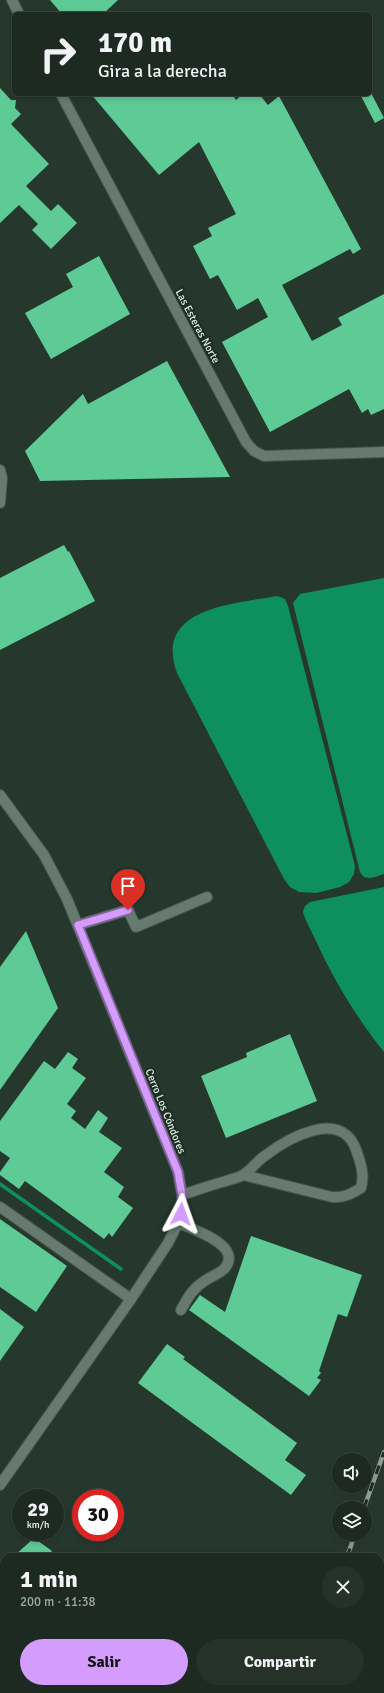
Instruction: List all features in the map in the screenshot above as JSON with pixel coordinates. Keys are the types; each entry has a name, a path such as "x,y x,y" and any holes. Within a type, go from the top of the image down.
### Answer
{"street":[{"path":"12,0 18,12"},
{"name":"Las Esteras Norte","path":"62,96 250,447 254,451 264,456 384,452"},
{"path":"0,470 2,478 0,503"},
{"name":"Cerro Los Cóndores","path":"0,796 52,867 78,925 178,1172 182,1195 178,1222 168,1243 131,1299 0,1485"},
{"path":"78,925 128,910 136,927 207,897"},
{"path":"182,1195 243,1175 265,1155 295,1137 316,1128 334,1129 346,1135 353,1144 361,1164 364,1179 361,1188 349,1195 332,1197 243,1175"},
{"path":"0,1207 131,1299"},
{"path":"178,1222 217,1240 227,1252 228,1262 224,1269 190,1292 180,1310"}],"shaded area":[{"path":"384,578 384,874 367,878 360,872 293,603 300,594"},
{"path":"277,596 285,599 288,606 355,866 354,874 349,882 340,887 316,893 299,892 290,887 284,879 177,673 173,651 177,634 187,622 202,613 221,606"},
{"path":"384,887 384,1052 355,1012 338,985 303,912 305,906 310,902"}],"building":[{"path":"50,0 118,0 105,12 60,12"},
{"path":"0,88 11,100 16,100 15,108 21,114 11,124 49,164 26,186 51,211 58,204 77,223 51,249 32,230 38,224 19,205 0,223"},
{"path":"372,95 384,118 375,123 361,96"},
{"path":"93,96 233,96 236,100 241,96 261,96 268,105 279,96 361,249 353,254 350,249 282,285 312,341 342,325 338,318 384,294 384,409 371,415 368,409 362,413 349,389 270,432 222,342 268,317 258,298 237,310 218,275 210,279 193,246 212,236 208,228 236,214 199,142 159,175"},
{"path":"99,256 130,314 51,359 25,313 73,287 66,274"},
{"path":"167,361 230,477 40,481 25,451 83,394 88,404"},
{"path":"64,545 68,552 69,551 95,601 0,650 0,578"},
{"path":"26,931 58,1008 0,1090 0,967"},
{"path":"290,1034 317,1101 226,1138 201,1076 247,1057 246,1053"},
{"path":"68,1052 78,1059 72,1068 86,1078 67,1104 76,1111 71,1118 85,1129 98,1110 108,1118 99,1132 122,1148 104,1172 124,1187 118,1197 133,1208 112,1237 109,1233 104,1239 25,1181 19,1189 0,1175 0,1172 10,1158 0,1151 0,1121 44,1061 55,1069"},
{"path":"0,1219 67,1266 36,1312 0,1287"},
{"path":"251,1236 362,1275 347,1317 338,1314 319,1371 321,1373 317,1378 321,1380 309,1396 189,1310 200,1295 225,1312"},
{"path":"0,1309 24,1327 0,1361"},
{"path":"167,1344 185,1357 183,1359 297,1443 285,1460 306,1475 291,1495 138,1383"},
{"path":"31,1541 38,1541 52,1551 50,1553 17,1553"}],"waterway":[{"path":"0,1184 121,1269"}],"railway":[{"path":"366,1501 384,1452"},
{"path":"348,1553 353,1541"}],"route":[{"path":"128,910 78,925 178,1172 182,1195 181,1214"}]}
